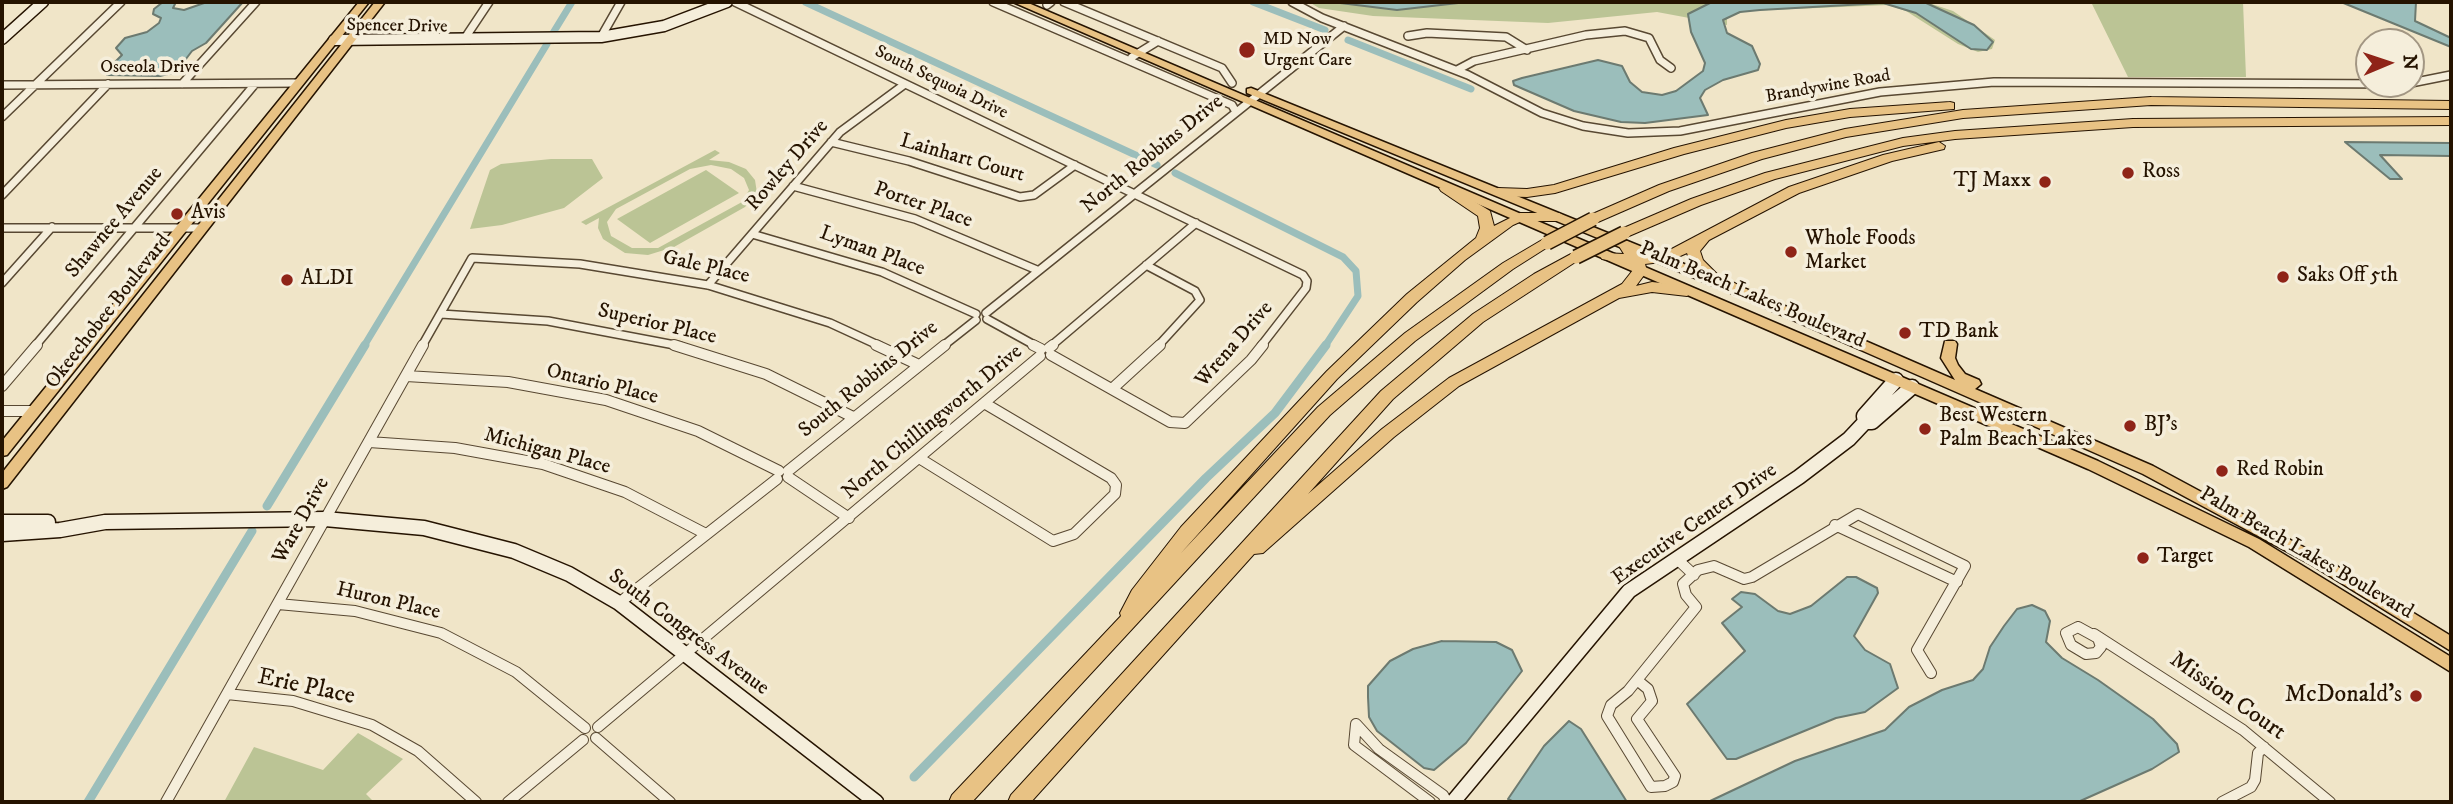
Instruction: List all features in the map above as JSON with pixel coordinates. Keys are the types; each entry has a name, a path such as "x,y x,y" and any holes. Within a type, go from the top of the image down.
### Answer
{"highway":[{"path":"959,802 1324,411 1410,337 1507,266 1592,219 1674,184 1797,144 1893,124 2015,110 2151,101 2451,106"},
{"path":"1498,192 1527,193 1555,189 1733,136 1818,118 1953,106 2015,110"},
{"path":"1018,802 1387,395 1487,312 1539,277 1576,257 1625,239 1696,202 1770,176 1903,142 2004,129 2133,123 2451,121"},
{"path":"1614,296 1639,266 1668,256 1794,190 1888,158 1953,143 2133,123"},
{"path":"1446,188 1485,214 1487,228 1483,239"},
{"path":"1122,627 1146,584 1187,532 1360,346 1483,239 1532,216 1555,189"},
{"path":"1532,216 1559,217"},
{"path":"1709,234 1693,250 1696,262 1712,277 1743,293"},
{"path":"1625,239 1639,266"},
{"path":"1607,256 1639,266"},
{"path":"1227,570 1282,529 1388,433 1454,382 1614,296 1652,287 1687,291"}],"main road":[{"name":"Okeechobee Boulevard","path":"2,451 364,2"},
{"name":"Palm Beach Lakes Boulevard","path":"1018,2 1044,5 1232,83 1315,130 1427,163 1498,192 1532,216 1607,256"},
{"name":"Okeechobee Boulevard","path":"2,483 378,3"},
{"name":"Palm Beach Lakes Boulevard","path":"1148,47 1154,60 1254,97 1349,138 1446,188 1532,216"},
{"name":"Palm Beach Lakes Boulevard","path":"1559,217 1625,239 1656,259 1743,293 2160,475 2256,526 2451,644"},
{"name":"Palm Beach Lakes Boulevard","path":"1639,266 1687,291 2168,500 2254,543 2357,604 2451,665"},
{"path":"1950,344 1948,358 1960,377 1997,394 2026,415"},
{"path":"2357,604 2406,625 2434,633"}],"street":[{"path":"2,39 43,2"},
{"path":"2,117 121,2"},
{"path":"182,84 256,2"},
{"path":"465,38 489,2"},
{"path":"601,37 621,2"},
{"name":"Spencer Drive","path":"349,41 601,37 664,26 727,2"},
{"name":"South Sequoia Drive","path":"735,2 1303,275 1307,285"},
{"path":"993,2 1232,105 1236,112"},
{"path":"1064,2 1148,47 1128,60"},
{"name":"Brandywine Road","path":"1292,2 1344,26 1454,69 1557,119 1594,129 1645,134 1680,131 1880,92 1994,82 2355,84"},
{"path":"1027,16 1044,5"},
{"name":"North Robbins Drive","path":"981,316 1344,26"},
{"path":"1454,69 1469,62 1586,35 1630,31 1651,40 1660,60 1671,68"},
{"path":"1408,36 1427,33 1506,37 1527,50"},
{"path":"412,44 430,38"},
{"name":"Spencer Drive","path":"334,40 458,44 500,39"},
{"path":"1128,60 1154,60"},
{"path":"2425,80 2451,75"},
{"name":"Osceola Drive","path":"2,85 299,83"},
{"name":"Rowley Drive","path":"708,285 831,142 862,113 905,83"},
{"path":"2,195 108,84"},
{"name":"Shawnee Avenue","path":"2,386 255,84"},
{"name":"Lainhart Court","path":"831,142 920,164 1020,197 1034,195 1075,165"},
{"name":"Porter Place","path":"793,186 915,219 1037,270"},
{"name":"North Chillingworth Drive","path":"597,732 1196,223"},
{"path":"2,284 52,227"},
{"path":"2,228 203,228"},
{"name":"Lyman Place","path":"752,234 854,262 918,286 981,316 1170,422 1185,423"},
{"name":"Gale Place","path":"472,258 580,264 708,285 830,323 919,365"},
{"name":"Ware Drive","path":"166,802 472,258"},
{"path":"1112,389 1168,337 1200,300 1195,290 1146,265"},
{"name":"Wrena Drive","path":"1185,423 1239,373 1307,285"},
{"name":"Superior Place","path":"441,314 559,322 672,344 766,374 853,417"},
{"name":"South Robbins Drive","path":"619,603 981,316"},
{"name":"Ontario Place","path":"406,376 508,382 606,400 698,430 783,475 849,517"},
{"name":"Executive Center Drive","path":"1865,422 1864,416 1896,380"},
{"name":"Executive Center Drive","path":"1453,802 1629,591 1799,477 1849,439 1865,422 1872,422 1912,387"},
{"path":"919,458 1044,538 1060,541 1074,534 1115,494 1114,481 984,403"},
{"path":"2,411 34,411"},
{"name":"Michigan Place","path":"369,442 455,448 543,464 625,492 706,534"},
{"path":"1637,680 1648,689 1652,701 1637,719 1675,776 1673,782 1665,786 1651,786 1607,716 1611,705 1637,680 1696,607 1686,595 1683,584 1694,575 1714,566 1745,579 1752,577 1852,515 1862,516 1965,566 1917,650 1931,673"},
{"name":"South Congress Avenue","path":"2,534 156,520 325,519 392,523 477,539 551,565 619,603 876,802"},
{"name":"South Congress Avenue","path":"2,522 72,522 79,525"},
{"path":"1835,525 1957,582"},
{"path":"1677,559 1694,575"},
{"name":"Huron Place","path":"278,604 355,611 441,634 516,672 584,734"},
{"name":"Mission Court","path":"2094,634 2178,686 2264,747 2330,802"},
{"name":"Erie Place","path":"227,694 293,701 372,725 418,751 476,802"},
{"path":"1430,802 1398,781 1354,744 1356,724 1379,749 1443,795 1447,802"},
{"path":"508,802 584,734 597,732 661,800"},
{"path":"2222,802 2251,787 2255,780 2258,753 2264,747"}],"green space":[{"path":"1309,2 1926,2 1953,11 1995,40 1992,49 1978,52 1958,44 1906,11 1888,5 1746,11 1727,17 1727,25 1657,12 1548,23 1373,16 1319,8"},
{"path":"2091,2 2243,2 2246,77 2128,77"},
{"path":"715,150 720,153 709,160 729,162 746,169 755,180 757,193 745,207 674,247 648,255 625,253 603,239 598,228 599,218 586,225 581,222","holes":["711,165 731,169 744,178 749,190 742,202 658,248 632,248 611,236 607,222 616,209 690,169"]},
{"path":"551,159 592,159 603,178 564,208 502,225 470,229 490,170 501,164"},
{"path":"706,170 739,193 650,243 617,219"},
{"path":"358,733 403,759 366,794 374,802 224,802 254,747 323,770"}],"water":[{"path":"163,2 176,2 173,8 184,10 207,2 243,2 206,43 192,51 176,72 160,76 107,75 105,72 122,55 116,48 125,38 147,32 159,23 161,18 153,14 154,9"},
{"path":"1332,2 1467,2 1397,10"},
{"path":"1712,2 1924,2 1974,25 1993,42 1987,50 1971,49 1916,13 1883,3 1760,10 1740,12 1723,20 1727,33 1752,46 1760,64 1758,70 1723,80 1705,90 1700,98 1708,115 1645,123 1621,122 1574,111 1514,85 1513,81 1522,78 1598,60 1622,66 1630,82 1642,92 1662,95 1676,91 1703,71 1705,63 1691,32 1688,14"},
{"path":"2341,2 2416,2 2415,21 2451,38 2451,47 2425,36 2425,28 2405,28"},
{"path":"2345,142 2451,143 2451,156 2380,155 2402,179 2390,179"},
{"path":"1847,577 1856,577 1877,588 1878,593 1854,636 1865,650 1890,664 1898,688 1865,712 1836,718 1736,759 1727,759 1687,704 1745,651 1722,623 1742,607 1732,599 1741,592 1755,594 1778,611 1790,614 1811,606"},
{"path":"2032,605 2045,611 2050,621 2046,642 2062,658 2153,719 2177,744 2179,752 2152,769 2078,802 1708,802 1795,761 1885,730 1909,707 1942,690 1973,680 1983,669 1990,647 2017,609"},
{"path":"1442,641 1496,642 1512,650 1522,671 1466,743 1434,770 1424,768 1377,731 1369,717 1368,686 1390,661 1413,649"},
{"path":"1569,721 1581,729 1627,802 1514,802 1508,799 1544,746"}],"waterway":[{"path":"553,33 572,2"},
{"path":"805,2 1157,165"},
{"path":"1253,2 1325,30"},
{"path":"1348,40 1471,89"},
{"path":"364,346 547,44"},
{"path":"1175,173 1343,257 1356,271 1358,296 1325,346"},
{"path":"267,506 365,345"},
{"path":"914,777 1206,478 1275,413 1326,345"},
{"path":"88,802 252,531"}],"place":[{"name":"MD Now Urgent Care","path":"1247,50"},
{"name":"Ross","path":"2128,173"},
{"name":"TJ Maxx","path":"2045,182"},
{"name":"Avis","path":"177,214"},
{"name":"Whole Foods Market","path":"1791,252"},
{"name":"Saks Off 5th","path":"2283,277"},
{"name":"ALDI","path":"287,280"},
{"name":"TD Bank","path":"1905,333"},
{"name":"BJ's","path":"2130,426"},
{"name":"Best Western Palm Beach Lakes","path":"1925,429"},
{"name":"Red Robin","path":"2222,471"},
{"name":"Target","path":"2143,558"},
{"name":"McDonald's","path":"2416,696"}]}
